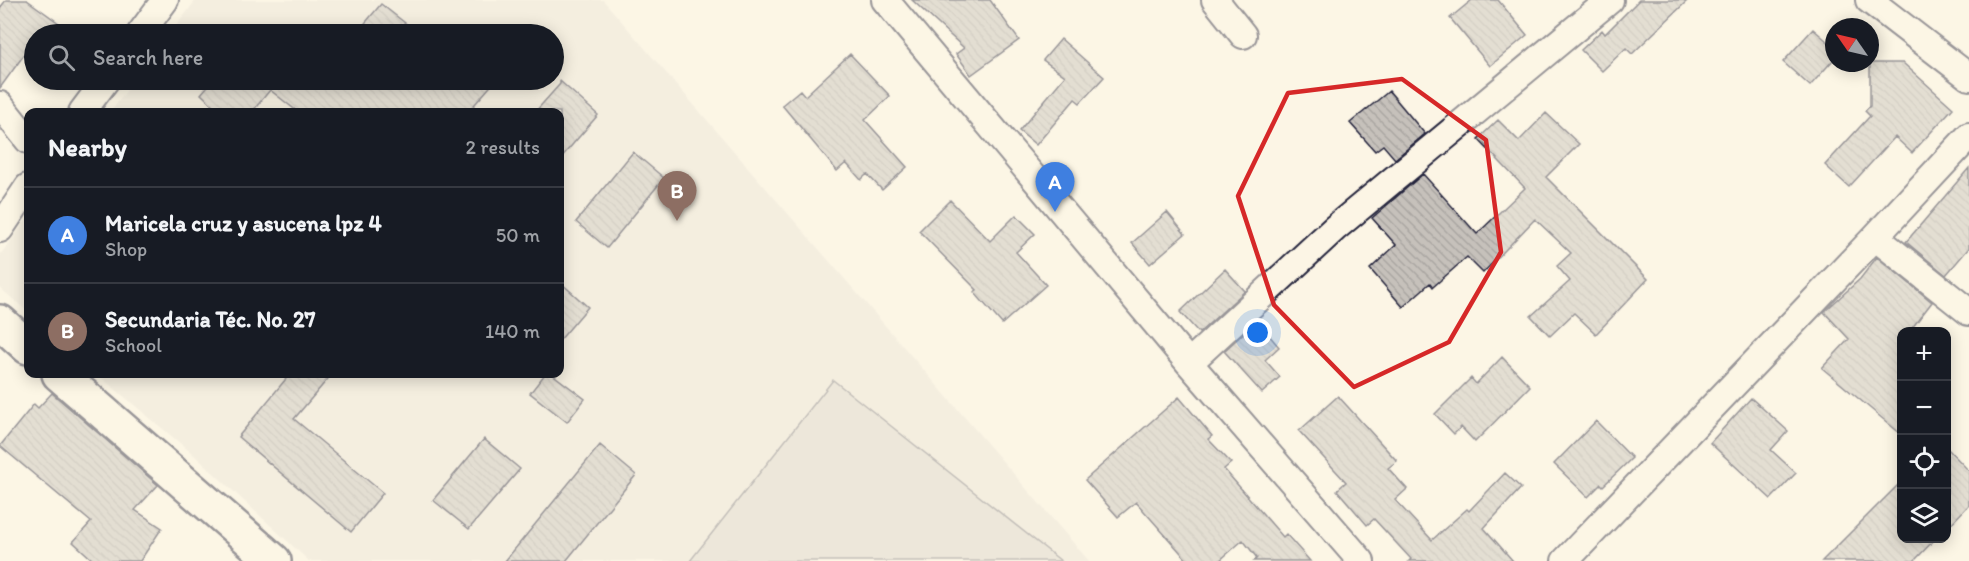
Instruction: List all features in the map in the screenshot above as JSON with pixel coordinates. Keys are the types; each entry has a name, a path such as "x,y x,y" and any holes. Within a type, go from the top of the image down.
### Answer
{"street":[{"path":"147,24 165,0"},
{"path":"885,0 1189,363 1361,561"},
{"path":"1215,0 1243,35"},
{"path":"1189,363 1335,228 1610,0"},
{"path":"1869,0 1969,77"},
{"path":"85,108 98,90"},
{"path":"0,105 24,135"},
{"path":"1565,561 1969,136"},
{"path":"0,230 24,193"},
{"path":"1875,237 1969,312"},
{"path":"0,322 24,343"},
{"path":"64,378 274,561"}],"highlighted area":[{"path":"1402,79 1486,140 1501,252 1449,342 1354,387 1274,305 1238,196 1288,93"}],"shaded area":[{"path":"196,0 603,0 1089,561 309,561 193,454 102,378 564,378 564,108 113,108 127,90 564,90 564,24 178,24"},
{"path":"24,223 24,309 0,288 0,255"},
{"path":"833,380 1061,561 690,561"}],"building":[{"path":"6,0 27,0 60,24 24,24 24,55 0,88 0,8"},
{"path":"912,0 990,0 1019,40 971,75 956,54 964,48"},
{"path":"1472,0 1498,0 1527,35 1490,66 1450,18"},
{"path":"1639,0 1688,0 1632,54 1626,48 1602,71 1581,50 1602,30 1605,34"},
{"path":"381,4 406,24 364,24"},
{"path":"1813,29 1825,39 1825,69 1810,86 1783,62"},
{"path":"1061,39 1104,77 1080,103 1075,99 1036,145 1019,131 1065,76 1043,60"},
{"path":"850,54 890,96 865,120 907,167 882,190 867,174 861,180 846,163 837,171 782,105 800,90 805,96"},
{"path":"1879,63 1903,63 1953,108 1912,153 1895,137 1849,187 1825,165 1870,116 1865,111 1870,106 1870,72 1879,72"},
{"path":"564,85 598,115 564,154 564,108 539,108 555,90 564,90"},
{"path":"204,90 270,90 255,108 216,108 201,94"},
{"path":"270,90 487,90 472,108 293,108"},
{"path":"1389,91 1425,134 1395,159 1383,145 1375,151 1350,123"},
{"path":"1546,113 1579,144 1546,177 1648,279 1596,334 1574,313 1550,336 1531,316 1570,281 1557,266 1571,253 1535,219 1483,273 1467,257 1433,287 1430,283 1403,307 1370,269 1396,245 1372,218 1423,174 1477,234 1525,188 1478,139 1498,120 1519,141"},
{"path":"633,152 664,178 607,248 576,222"},
{"path":"1969,168 1969,248 1946,275 1906,242"},
{"path":"950,200 990,241 1016,215 1035,234 1016,252 1046,285 1002,324 974,292 977,290 919,231"},
{"path":"1167,212 1185,234 1150,264 1132,243"},
{"path":"1877,257 1932,302 1913,327 1897,327 1897,431 1822,368 1849,339 1824,312 1860,279"},
{"path":"1225,269 1245,291 1199,333 1180,312"},
{"path":"564,286 588,307 564,335"},
{"path":"1257,321 1279,347 1265,360 1280,377 1262,393 1224,351"},
{"path":"1502,357 1530,386 1475,442 1461,427 1454,434 1435,414 1471,378 1476,384"},
{"path":"287,378 329,378 294,419 383,493 351,532 238,437"},
{"path":"542,378 557,378 585,399 567,422 530,393"},
{"path":"52,393 158,485 135,510 162,528 140,561 94,561 73,542 91,522 0,446 34,404 38,408"},
{"path":"1338,396 1397,461 1388,468 1407,489 1395,500 1432,540 1467,509 1469,511 1505,473 1521,488 1484,528 1513,561 1409,561 1411,559 1374,519 1367,525 1337,490 1346,482 1299,431"},
{"path":"1179,397 1212,436 1208,439 1231,463 1224,469 1283,537 1286,534 1310,561 1254,561 1257,558 1243,540 1219,561 1188,561 1136,502 1118,517 1085,480"},
{"path":"1751,398 1788,431 1771,450 1796,473 1771,499 1710,443"},
{"path":"1596,421 1632,458 1588,497 1554,464"},
{"path":"484,439 520,469 469,529 433,500"},
{"path":"600,445 636,475 566,561 505,561"},
{"path":"1951,452 1969,471 1969,505 1951,524"},
{"path":"1897,486 1897,543 1931,543 1914,561 1822,561"}],"place":[{"name":"Maricela cruz y asucena lpz 4","path":"1055,212"},
{"name":"Secundaria Téc. No. 27","path":"677,221"}]}
